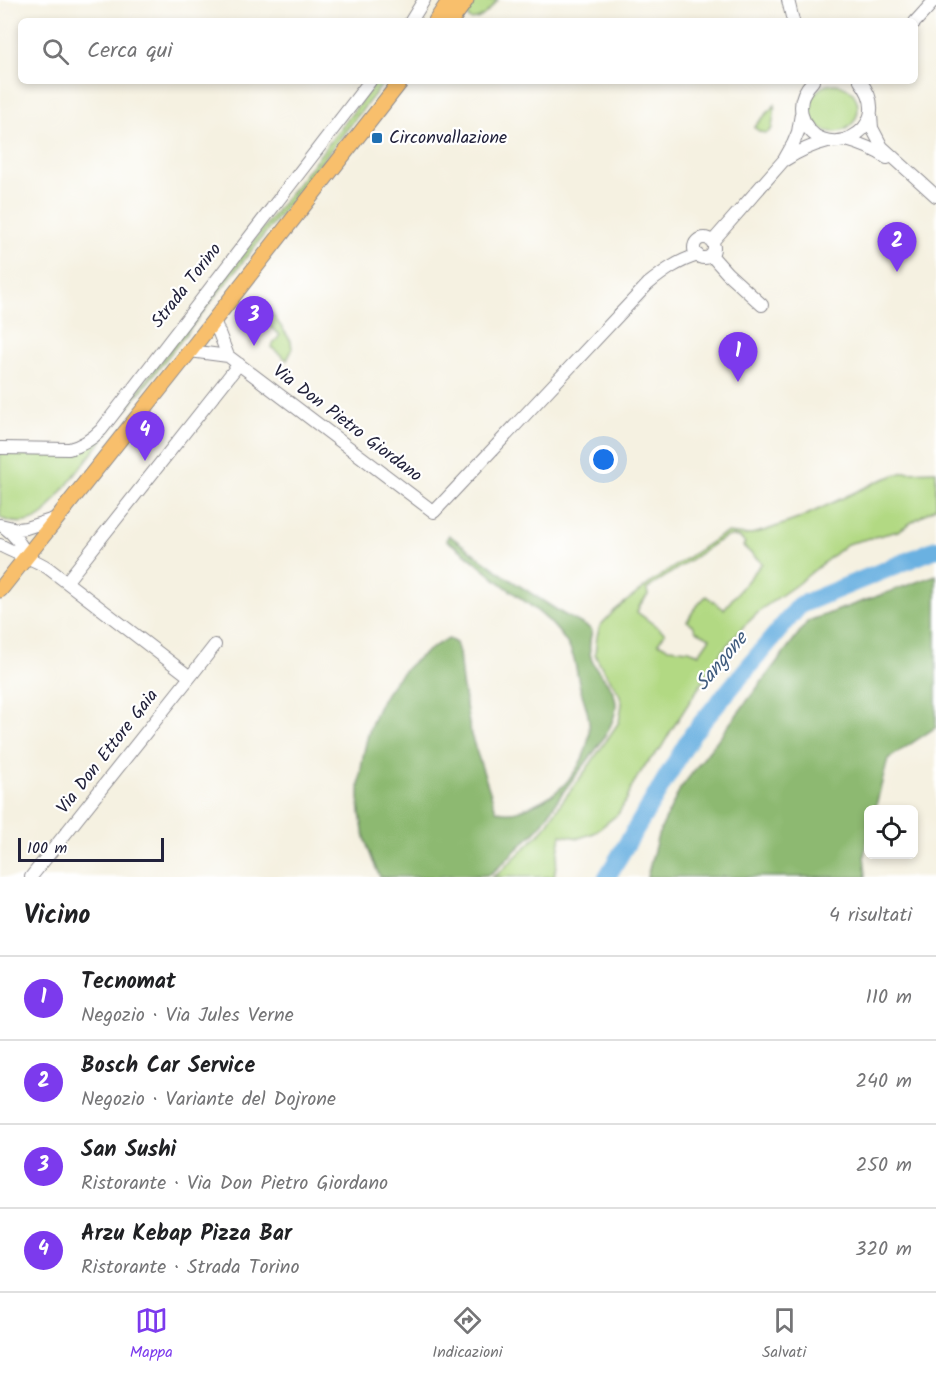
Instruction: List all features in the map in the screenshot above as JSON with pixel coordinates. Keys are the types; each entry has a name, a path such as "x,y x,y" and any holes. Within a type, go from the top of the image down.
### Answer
{"main road":[{"path":"432,18 443,0"},
{"path":"438,18 450,0"},
{"path":"454,18 466,0"},
{"path":"0,590 190,351 397,84"}],"street":[{"path":"413,18 424,0"},
{"path":"788,0 792,18"},
{"path":"918,19 935,0"},
{"name":"Strada Torino","path":"0,448 69,449 95,436 368,84"},
{"path":"866,84 871,100 876,138 882,147 936,196"},
{"path":"712,242 784,160 798,132 805,86"},
{"path":"801,110 806,125 812,132 828,141 837,142 855,136 862,130 868,122 871,111"},
{"path":"846,140 873,149 906,169"},
{"path":"784,160 813,144 828,141"},
{"path":"704,238 712,242 714,248 711,255 703,258 698,255 695,246 698,241 704,238"},
{"name":"Via Don Pietro Giordano","path":"239,364 434,512 648,284 666,269 698,255"},
{"path":"711,255 762,305"},
{"path":"214,320 228,356"},
{"path":"67,581 239,364 228,356 190,351"},
{"path":"1,526 27,528 57,518"},
{"path":"1,526 20,542 27,556"},
{"path":"0,544 27,556 67,581 190,677"},
{"name":"Via Don Ettore Gaia","path":"31,877 215,645"}],"green space":[{"path":"474,0 498,0 479,18 469,18 467,12"},
{"path":"375,84 383,84 45,513 40,517 23,522 12,522 0,518 0,452 59,454 105,433"},
{"path":"829,84 839,84 851,91 858,103 858,113 851,125 839,132 829,132 814,121 810,113 810,103 821,88"},
{"path":"775,105 772,128 766,133 759,131 754,127"},
{"path":"267,306 291,341 292,350 287,360 271,347 280,335 258,317"},
{"path":"936,471 936,507 898,531 847,544 763,608 742,628 723,650 661,748 646,764 618,814 594,833 579,838 561,835 554,877 492,877 499,873 544,829 619,722 622,704 619,693 595,654 600,626 615,610 653,581 720,536 727,533 747,535 767,530 798,519 881,480 904,472","holes":["726,537 740,538 745,543 743,546 762,563 724,609 706,596 695,608 687,621 696,631 710,638 699,654 689,650 668,648 658,643 665,633 637,612 648,595 647,589"]},
{"path":"449,535 509,579 592,631 591,656 594,665 611,687 616,706 614,717 593,754 542,824 493,872 488,875 380,877 367,846 360,816 359,785 367,739 380,704 393,683 411,664 434,646 449,639 456,643 471,735 496,810 508,812 520,810 553,794 578,767 587,745 588,713 568,644 558,631 528,603 446,540"},
{"path":"936,575 936,727 888,759 876,805 864,805 866,877 647,877 658,835 680,789 808,621"}],"waterway":[{"name":"Sangone","path":"607,877 693,733 800,605 936,549"}],"place":[{"name":"Circonvallazione","path":"377,138"},
{"name":"Bosch Car Service","path":"897,272"},
{"name":"San Sushi","path":"254,346"},
{"name":"Tecnomat","path":"738,382"},
{"name":"Arzu Kebap Pizza Bar","path":"145,461"}]}
